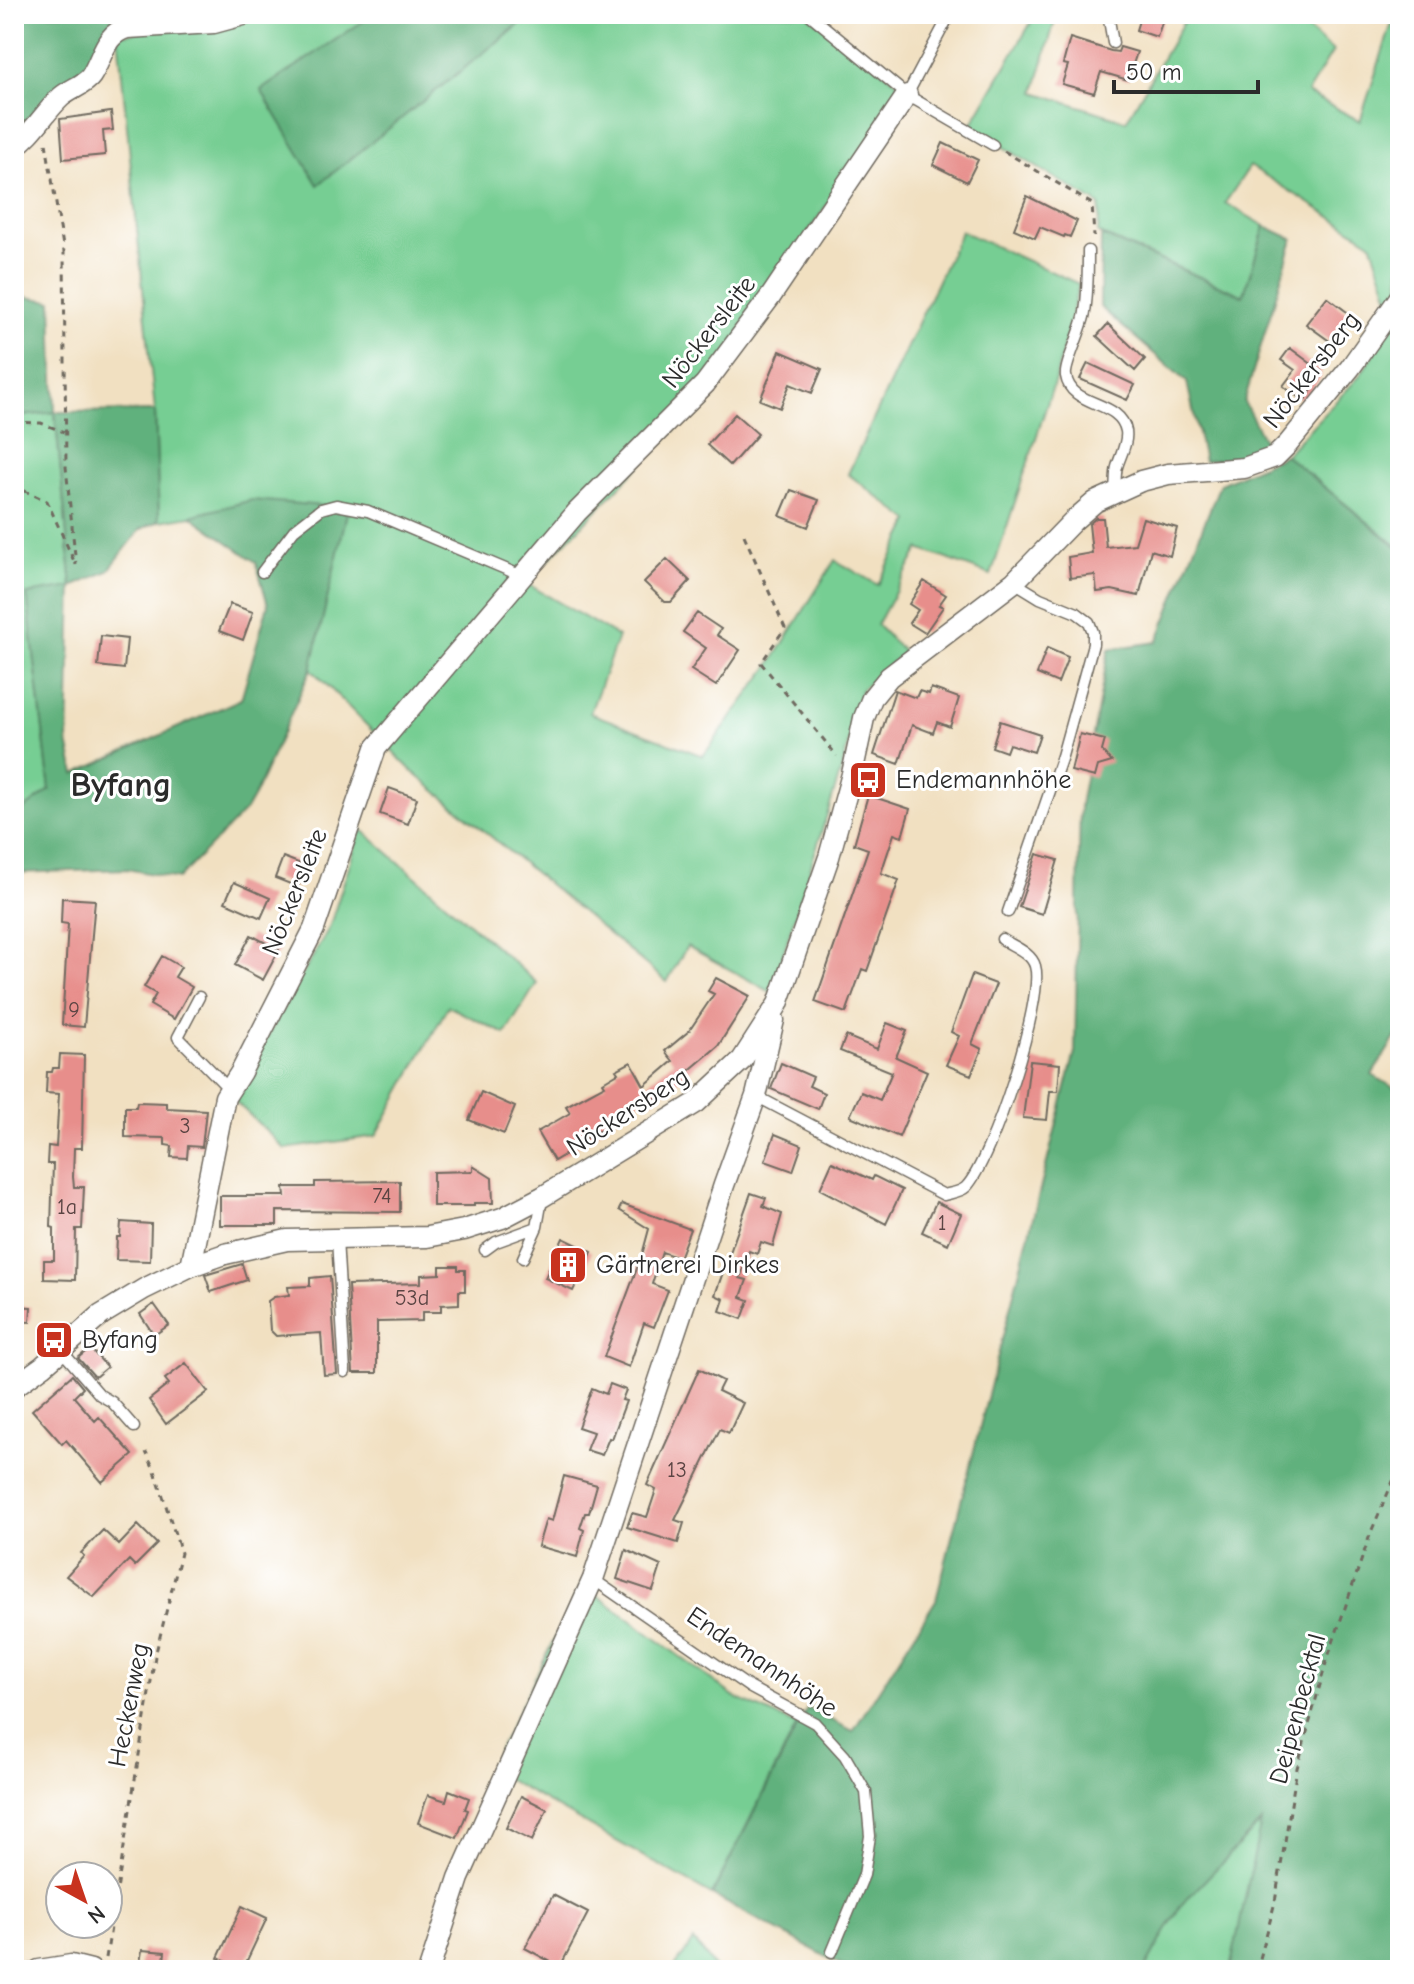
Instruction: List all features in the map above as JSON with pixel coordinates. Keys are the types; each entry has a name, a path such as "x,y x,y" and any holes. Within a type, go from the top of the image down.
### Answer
{"street":[{"path":"14,147 26,138 62,97 90,78 106,45 117,32 127,28 214,23 247,14"},
{"name":"Nöckersleite","path":"191,1266 229,1089 241,1072 314,929 376,748 577,512 705,384 771,296 907,95"},
{"name":"Nöckersberg","path":"14,1387 101,1315 191,1266 287,1240 427,1237 502,1218 696,1103 742,1060 778,1004 829,857 864,718 872,698 889,677 1014,582 1095,502 1115,491 1168,474 1244,468 1275,457 1350,368 1400,297"},
{"path":"429,1970 459,1878 593,1579 718,1200 756,1096 778,1004"},
{"path":"39,1970 71,1965 91,1970"}],"lane":[{"path":"809,14 907,95 993,145"},
{"name":"Nöckersleite","path":"907,95 950,14"},
{"path":"1108,14 1113,43"},
{"path":"1088,251 1085,313 1077,344 1065,368 1066,380 1074,393 1112,411 1121,419 1126,433 1116,469 1115,491"},
{"path":"262,572 294,530 321,509 336,505 353,506 377,514 522,577"},
{"path":"1008,912 1057,771 1093,644 1089,622 1014,582"},
{"path":"756,1096 944,1195 964,1189 980,1170 997,1128 1032,1015 1035,966 1028,955 1002,939"},
{"path":"199,997 178,1037 229,1089"},
{"path":"523,1258 537,1227 542,1197"},
{"path":"485,1250 496,1242 537,1227"},
{"path":"337,1239 345,1372"},
{"path":"61,1350 100,1395 112,1402 134,1427"},
{"name":"Endemannhöhe","path":"593,1579 749,1687 815,1723 845,1756 866,1792 870,1836 864,1875 832,1952"}],"path":[{"path":"14,499 25,491 47,501 76,565 66,467 64,252 46,144"},
{"path":"993,145 1092,204 1095,254 1088,251"},
{"path":"14,422 41,423 54,431 66,433"},
{"path":"744,535 785,628 761,663 852,774"},
{"name":"Heckenweg","path":"104,1970 155,1656 181,1553 146,1452"},
{"name":"Deipenbecktal","path":"1257,1970 1275,1902 1297,1768 1326,1663 1371,1532 1400,1465"}],"green space":[{"path":"14,14 241,14 128,25 89,76 14,144"},
{"path":"250,14 374,14 261,90 499,42 532,14 807,14 905,88 680,424 526,583 618,637 590,713 703,756 768,668 835,560 878,585 910,521 848,474 961,231 1079,284 1056,377 991,575 919,549 877,625 904,652 861,690 844,761 771,992 687,946 667,982 413,772 311,669 348,508 207,511 159,521 155,411 118,35"},
{"path":"374,14 532,14 318,185 261,90"},
{"path":"1036,14 1060,14 1054,24 1035,92 1126,121 1188,14 1290,14 1333,51 1307,93 1360,121 1394,17 1400,18 1400,290 1391,303 1371,242 1250,166 1225,203 1265,226 1244,296 1098,233 1100,205 970,127"},
{"path":"1265,226 1293,239 1244,402 1268,448 1241,458 1204,461 1187,382 1100,307 1101,235 1243,296"},
{"path":"14,295 52,301 55,412 14,417"},
{"path":"1400,313 1400,548 1285,455 1359,377"},
{"path":"155,411 159,521 141,529 108,571 72,587 55,412"},
{"path":"55,412 72,587 27,595 50,790 14,817 14,417"},
{"path":"1285,455 1400,549 1400,1030 1372,1075 1400,1091 1400,1970 1230,1970 1261,1822 1180,1906 1144,1970 851,1970 712,1895 807,1708 853,1731 936,1600 1075,1052 1080,805 1109,649 1157,642 1220,484"},
{"path":"252,500 348,508 311,669 255,794 246,810 178,879 127,869 16,873 14,817 50,790 27,594 72,587 68,742 75,774 241,699 268,605 256,562 191,516"},
{"path":"361,829 537,983 505,1034 448,1006 376,1136 285,1149 232,1098 329,928"},
{"path":"582,1584 736,1698 797,1725 712,1895 489,1769"},
{"path":"1262,1821 1230,1970 1144,1970 1180,1906"},
{"path":"693,1941 717,1970 673,1970"}],"building":[{"path":"1141,14 1165,14 1157,37 1136,30"},
{"path":"1070,38 1111,51 1118,52 1120,47 1137,52 1128,80 1101,72 1094,93 1062,84 1068,65 1063,64"},
{"path":"111,112 113,130 103,131 105,155 63,159 60,119"},
{"path":"943,143 978,160 967,182 933,165"},
{"path":"1027,196 1077,221 1070,237 1040,227 1035,238 1014,229"},
{"path":"1327,297 1351,315 1331,342 1306,324"},
{"path":"1108,324 1145,359 1135,371 1097,336"},
{"path":"1290,348 1321,371 1321,377 1304,401 1283,386 1295,370 1281,360"},
{"path":"780,351 822,369 812,393 790,384 780,408 760,400"},
{"path":"1088,363 1135,385 1127,400 1080,379"},
{"path":"735,414 758,434 730,466 707,445"},
{"path":"791,490 819,500 808,527 780,516"},
{"path":"1096,518 1103,518 1106,547 1135,544 1143,518 1177,528 1170,556 1151,550 1139,596 1112,590 1097,592 1095,575 1070,578 1068,557 1092,553 1089,524"},
{"path":"667,559 690,581 671,602 665,602 644,582"},
{"path":"924,581 946,595 939,605 943,607 925,633 909,623 918,610 909,604"},
{"path":"230,604 253,612 243,640 219,631"},
{"path":"697,613 721,629 717,635 740,650 716,686 691,670 706,648 683,632"},
{"path":"101,636 127,639 124,669 98,666"},
{"path":"1047,648 1068,657 1058,683 1037,674"},
{"path":"931,688 959,698 950,727 937,722 933,733 912,725 899,764 874,755 895,690 916,698 919,691 929,694"},
{"path":"1000,721 1040,734 1034,752 1009,744 1006,752 992,747"},
{"path":"1080,734 1105,740 1102,751 1112,762 1098,766 1095,777 1071,771"},
{"path":"389,788 417,798 408,824 380,814"},
{"path":"868,795 910,809 902,837 894,834 881,873 899,880 867,971 862,969 846,1013 815,1002 868,849 854,844"},
{"path":"1037,854 1058,860 1042,914 1019,907"},
{"path":"283,857 306,866 298,887 275,878"},
{"path":"234,882 270,898 261,918 225,902"},
{"path":"62,898 95,900 84,1027 62,1025 68,924 61,923"},
{"path":"251,935 279,950 263,980 235,965"},
{"path":"162,956 181,967 175,977 192,987 174,1019 150,1005 156,994 144,987"},
{"path":"972,975 996,984 972,1044 982,1049 971,1075 946,1065 959,1036 951,1032"},
{"path":"716,978 750,996 718,1046 653,1101 650,1095 620,1112 622,1115 608,1126 577,1143 579,1146 554,1161 537,1132 570,1113 566,1106 605,1085 603,1082 618,1073 616,1070 631,1062 644,1086 673,1061 665,1051 689,1031 714,994 708,991"},
{"path":"887,1023 907,1031 896,1057 927,1071 899,1137 850,1116 861,1092 880,1100 892,1072 840,1051 846,1036 877,1049"},
{"path":"60,1054 84,1055 82,1148 74,1148 74,1187 84,1187 82,1229 76,1229 75,1280 44,1279 44,1260 54,1260 54,1228 51,1227 53,1164 47,1164 48,1146 56,1147 59,1094 46,1093 47,1072 59,1068"},
{"path":"1030,1061 1060,1064 1058,1091 1050,1091 1047,1120 1023,1118"},
{"path":"781,1063 813,1077 809,1086 824,1093 818,1109 771,1089"},
{"path":"481,1092 515,1107 504,1134 469,1120"},
{"path":"137,1102 166,1103 166,1108 206,1110 202,1147 188,1146 187,1158 171,1157 172,1146 165,1145 165,1138 125,1137 125,1107 136,1107"},
{"path":"775,1134 802,1145 793,1171 765,1161"},
{"path":"832,1162 872,1180 874,1176 902,1190 886,1224 820,1189"},
{"path":"473,1166 492,1178 493,1203 433,1206 433,1172 473,1171"},
{"path":"400,1181 400,1212 277,1211 277,1225 220,1225 220,1196 285,1196 284,1187 315,1187 315,1182"},
{"path":"751,1193 766,1198 763,1206 782,1214 773,1246 761,1242 757,1254 749,1251 740,1278 747,1280 741,1297 749,1300 742,1319 720,1311 724,1299 715,1295"},
{"path":"936,1202 961,1214 948,1244 922,1232"},
{"path":"622,1204 690,1229 679,1258 662,1252 652,1284 668,1290 654,1327 644,1323 629,1367 604,1357 649,1229 619,1210"},
{"path":"121,1222 151,1224 150,1261 116,1260"},
{"name":"Gärtnerei Dirkes","path":"563,1238 592,1252 573,1291 545,1278"},
{"path":"242,1264 247,1280 211,1292 205,1275"},
{"path":"440,1266 458,1266 458,1270 465,1270 465,1291 459,1291 459,1304 441,1305 441,1312 422,1312 422,1321 377,1322 377,1373 353,1373 348,1285 421,1283 421,1275 440,1274"},
{"path":"330,1276 337,1374 324,1375 321,1333 276,1336 270,1330 268,1301 289,1295 288,1287 310,1286 310,1278"},
{"path":"154,1304 169,1325 154,1335 140,1314"},
{"path":"14,1306 31,1307 30,1322 14,1321"},
{"path":"90,1348 107,1367 95,1377 78,1358"},
{"path":"186,1363 208,1392 166,1424 149,1400 169,1384 165,1379"},
{"path":"699,1369 723,1381 718,1391 743,1403 729,1433 720,1429 675,1520 684,1523 678,1543 627,1527 632,1513 647,1517 656,1490 647,1485"},
{"path":"72,1375 83,1388 74,1397 95,1421 99,1417 133,1455 102,1482 66,1440 62,1444 32,1410"},
{"path":"610,1384 626,1390 622,1400 626,1401 612,1439 609,1438 602,1455 586,1450 593,1432 578,1427 592,1388 606,1394"},
{"path":"564,1476 597,1485 589,1513 585,1513 580,1528 584,1530 577,1557 538,1546 546,1519 552,1521"},
{"path":"138,1525 157,1544 135,1566 129,1560 94,1597 66,1576 84,1556 81,1553 103,1530 119,1545"},
{"path":"626,1550 661,1566 653,1591 617,1579"},
{"path":"449,1790 469,1798 465,1809 468,1810 457,1838 418,1823 428,1795 446,1801"},
{"path":"521,1796 547,1809 532,1841 506,1828"},
{"path":"553,1895 588,1913 560,1967 525,1948"},
{"path":"242,1906 267,1918 243,1969 218,1958"},
{"path":"142,1950 165,1952 163,1970 139,1970"}],"place":[{"name":"Endemannhöhe","path":"868,780"},
{"name":"Gärtnerei Dirkes","path":"568,1265"},
{"name":"Byfang","path":"54,1340"}],"district":[{"name":"Byfang","path":"121,785"}]}
